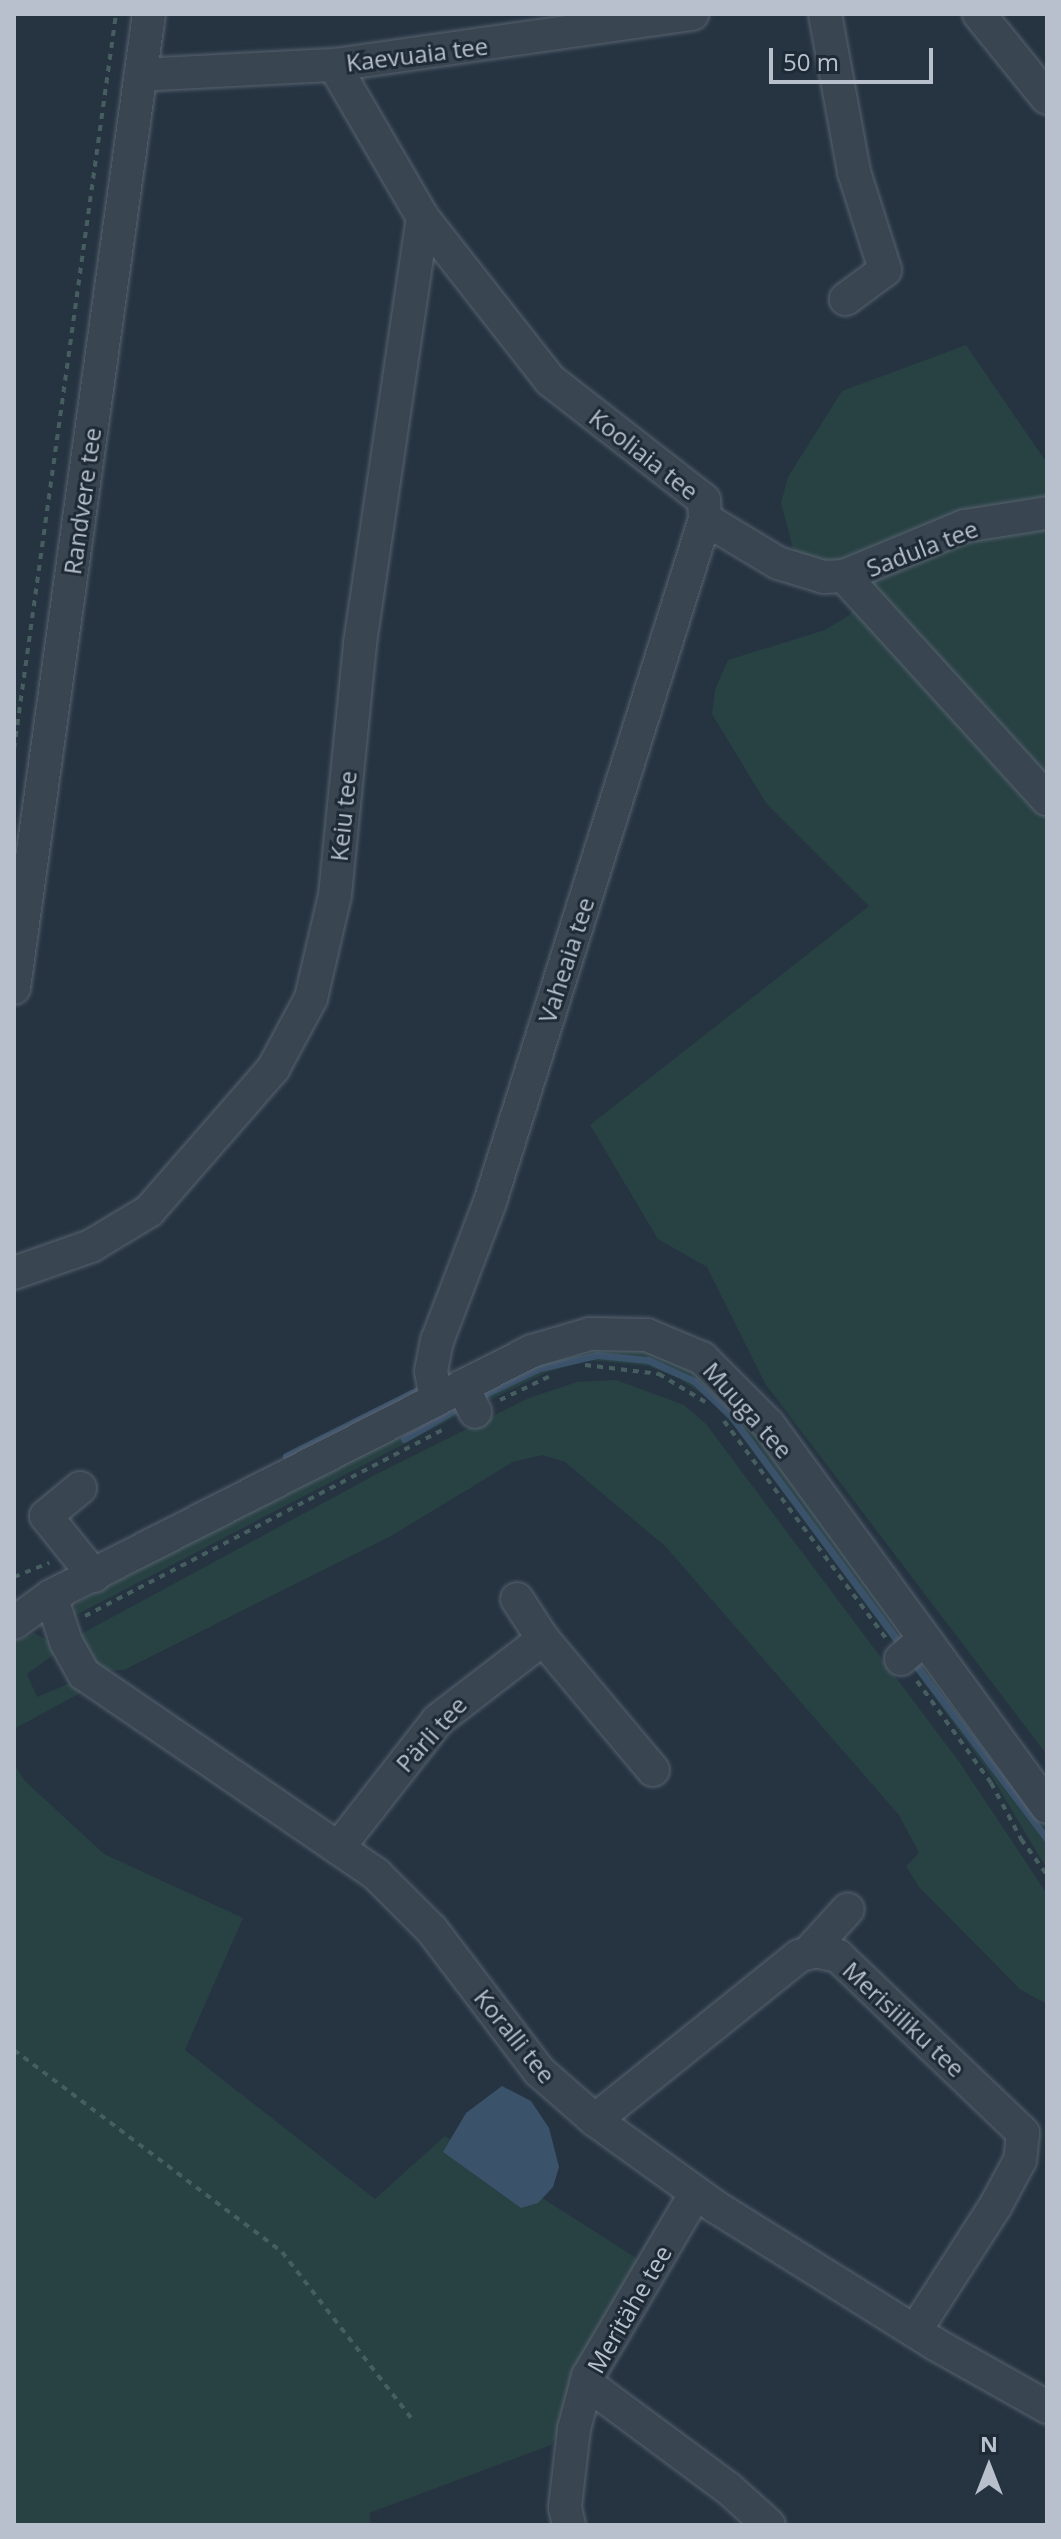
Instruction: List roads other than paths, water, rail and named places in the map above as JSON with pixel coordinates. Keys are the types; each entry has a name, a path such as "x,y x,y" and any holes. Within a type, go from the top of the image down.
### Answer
{"street":[{"name":"Randvere tee","path":"14,988 149,14"},
{"name":"Kaevuaia tee","path":"141,75 334,65 692,14"},
{"path":"825,14 854,172 885,270 846,299"},
{"path":"979,14 1047,98"},
{"name":"Kooliaia tee","path":"334,65 423,218 550,380 704,500 705,519 778,563 824,577 844,576"},
{"name":"Keiu tee","path":"14,1273 91,1246 149,1211 273,1069 311,998 335,895 360,643 423,218"},
{"name":"Sadula tee","path":"844,576 965,526 1047,513"},
{"name":"Vaheaia tee","path":"458,1399 431,1371 437,1341 490,1202 705,519"},
{"path":"844,576 1047,799"},
{"name":"Muuga tee","path":"14,1623 51,1596 458,1399 532,1351 590,1334 647,1335 702,1358 768,1424 913,1649 1047,1807"},
{"path":"80,1488 46,1516 94,1576"},
{"name":"Muuga tee","path":"14,1596 51,1596"},
{"name":"Koralli tee","path":"51,1596 62,1629 84,1674 376,1874 423,1921 539,2071 595,2120 696,2193 915,2331 1047,2407"},
{"path":"517,1599 543,1639 653,1770"},
{"name":"Pärli tee","path":"338,1848 438,1720 543,1639"},
{"path":"595,2120 808,1953 848,1909"},
{"name":"Merisiiliku tee","path":"808,1953 828,1951 838,1956 1047,2155"},
{"path":"915,2331 996,2205 1020,2160 1023,2133"},
{"name":"Meritähe tee","path":"569,2525 565,2507 574,2429 586,2383 696,2193"},
{"path":"586,2383 728,2488 769,2525"}],"water":[{"path":"502,2086 531,2101 549,2128 559,2167 553,2187 538,2203 521,2208 443,2152 466,2113"}],"waterway":[{"path":"479,1397 540,1368 597,1355 648,1360 694,1381 732,1417 899,1643"},
{"path":"286,1456 418,1390"},
{"path":"404,1439 458,1408"},
{"path":"914,1663 1047,1839"}]}
